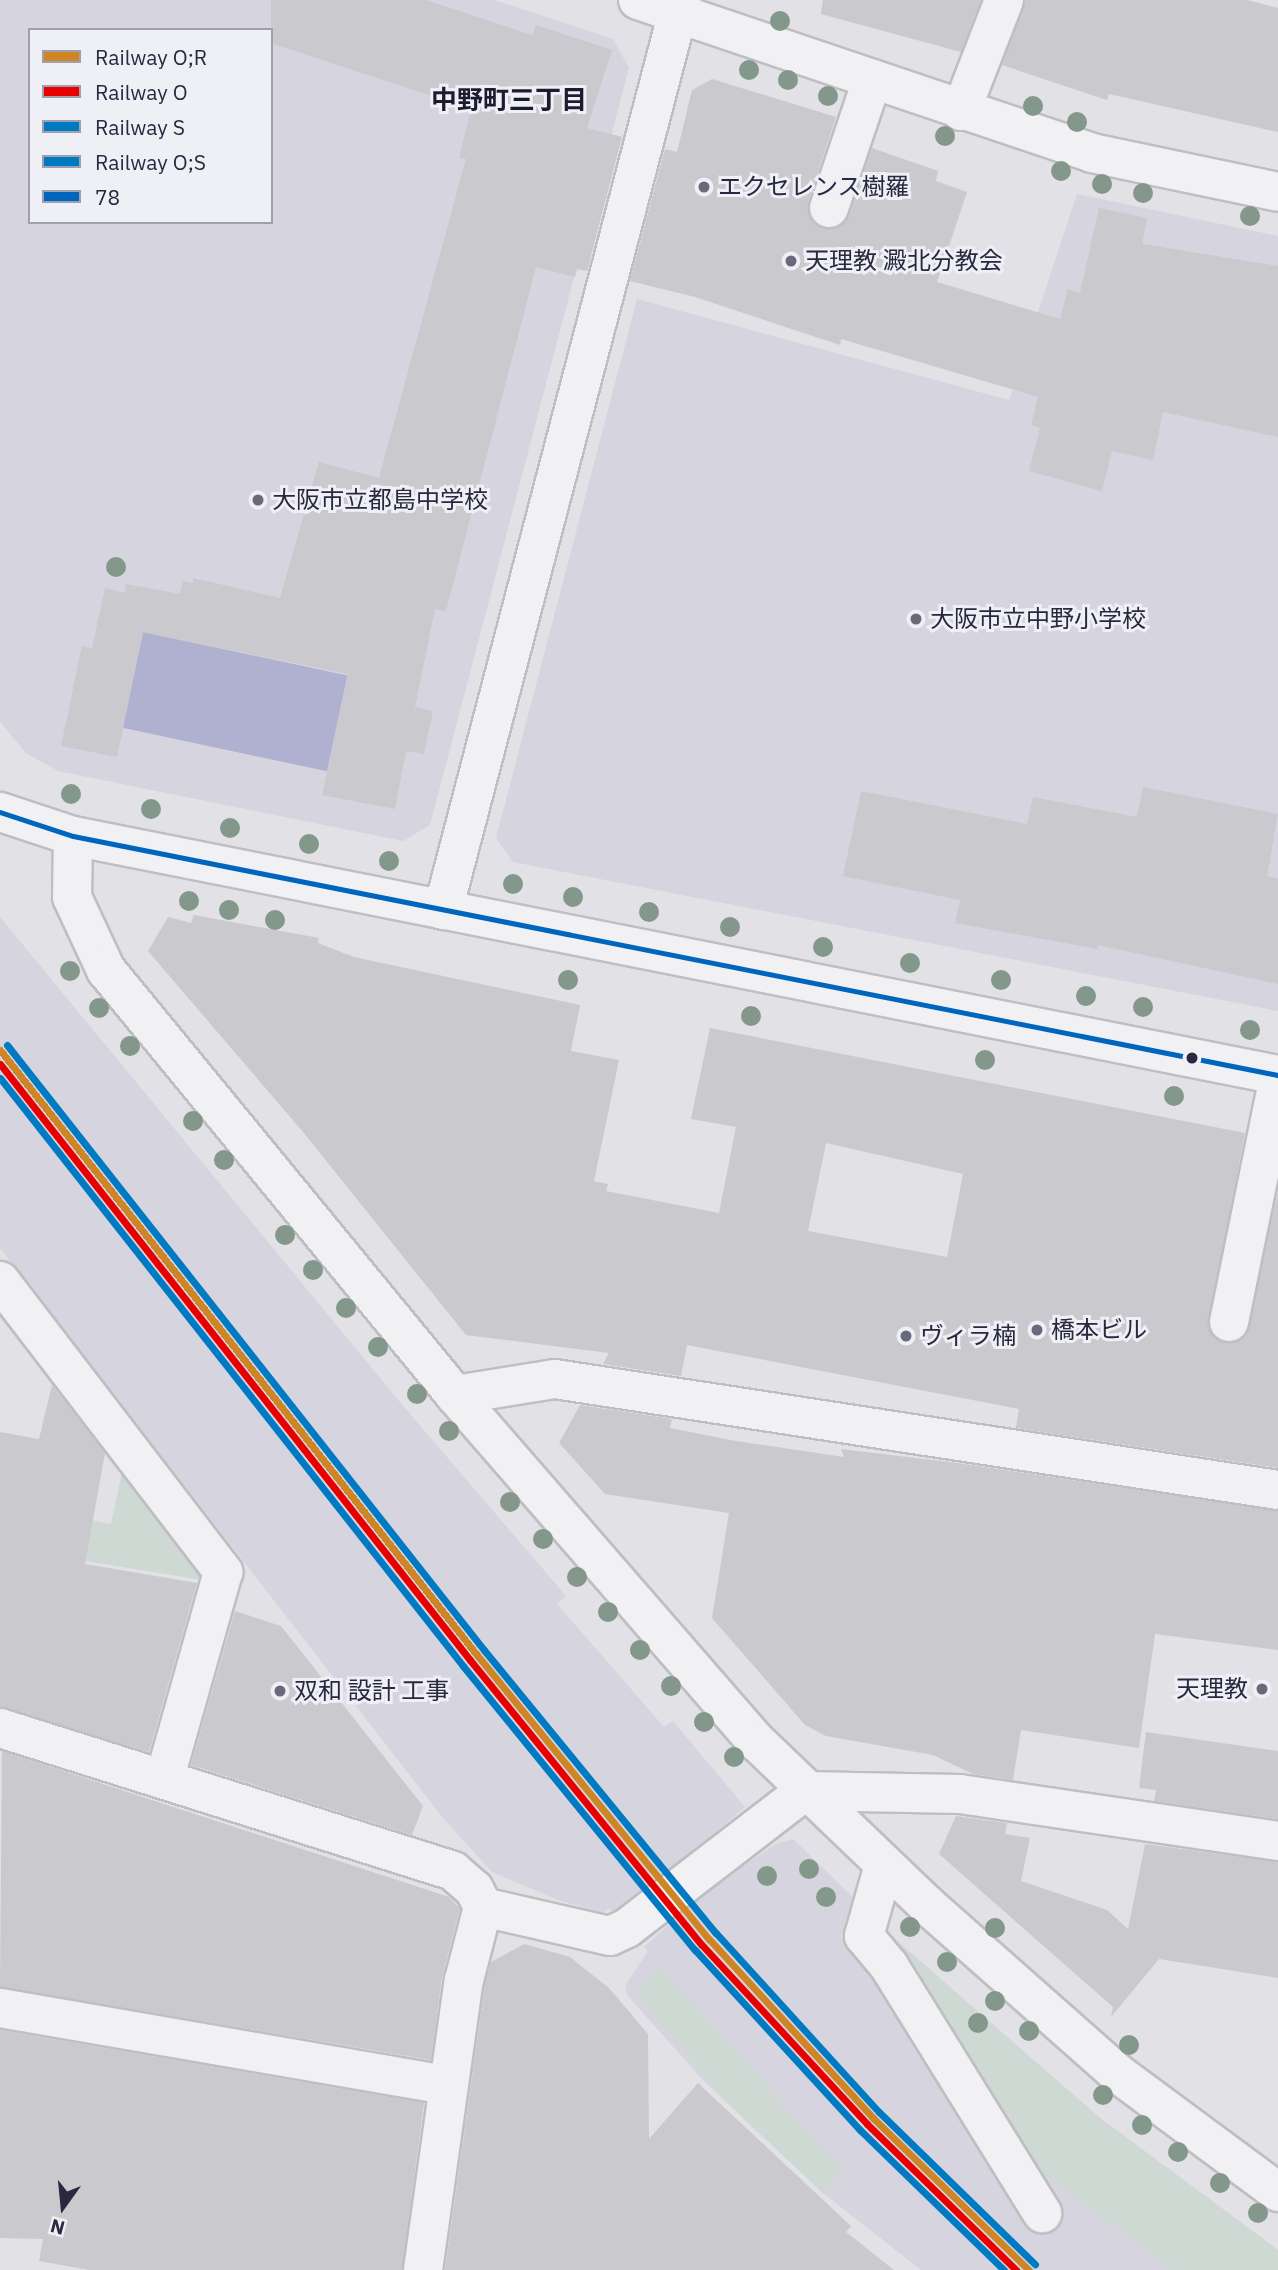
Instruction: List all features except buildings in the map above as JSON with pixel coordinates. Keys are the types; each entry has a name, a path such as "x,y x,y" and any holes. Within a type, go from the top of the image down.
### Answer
{"street":[{"path":"638,0 679,6 872,80 1092,153 1278,192"},
{"path":"961,111 1004,0"},
{"path":"443,910 679,6"},
{"path":"829,208 872,80"},
{"path":"0,811 73,836 1278,1075"},
{"path":"73,836 72,897 106,970 455,1395 756,1741 884,1866 1117,2073 1278,2192"},
{"path":"1229,1322 1278,1082"},
{"path":"0,1282 223,1572 165,1777"},
{"path":"455,1395 555,1379 1278,1490"},
{"path":"0,1728 165,1777 453,1871 474,1888 483,1906 464,1980 447,2085 423,2270"},
{"path":"483,1906 610,1936 627,1928 805,1791 960,1794 1278,1841"},
{"path":"884,1866 864,1936 889,1966 1042,2213"},
{"path":"0,2008 447,2085"}],"shaded area":[{"name":"大阪市立都島中学校","path":"0,0 494,0 613,39 629,68 430,825 403,841 58,771 26,753 0,722"},
{"name":"大阪市立中野小学校","path":"1077,194 1278,236 1278,1011 513,862 496,838 637,299 1009,400"},
{"path":"0,917 399,1401 566,1596 557,1604 664,1727 673,1721 745,1807 618,1918 609,1908 602,1913 558,1900 492,1872 443,1818 0,1248"},
{"path":"123,1468 208,1581 62,1557 44,1511 111,1524"},
{"path":"793,1839 901,1944 1100,2118 1278,2250 1278,2270 921,2270 823,2193 702,2079 628,1996 625,1986 648,1951 644,1947 708,1889 776,1844"},
{"path":"897,1943 1100,2118 1278,2250 1278,2270 1174,2270 1029,2164"},
{"path":"660,1967 844,2171 823,2193 725,2101 636,1994"}],"water":[{"path":"143,632 347,675 327,771 123,728"}],"rail line":[{"name":"S","path":"7,1045 484,1650 716,1933 879,2112 1035,2264"},
{"name":"O;R","path":"0,1050 477,1655 709,1939 873,2118 1029,2270"},
{"name":"O","path":"0,1064 470,1660 702,1945 867,2124 1016,2270"},
{"name":"O;S","path":"0,1078 463,1666 695,1950 860,2130 1004,2270"}],"transit line":[{"name":"78","path":"0,812 73,836 1278,1075"}],"place":[{"name":"エクセレンス樹羅","path":"704,187"},
{"name":"天理教 澱北分教会","path":"791,261"},
{"name":"大阪市立都島中学校","path":"258,500"},
{"name":"大阪市立中野小学校","path":"916,619"},
{"name":"橋本ビル","path":"1037,1330"},
{"name":"ヴィラ楠","path":"906,1336"},
{"name":"天理教","path":"1262,1689"},
{"name":"双和 設計 工事","path":"280,1691"}],"district":[{"name":"中野町三丁目","path":"509,100"}]}
